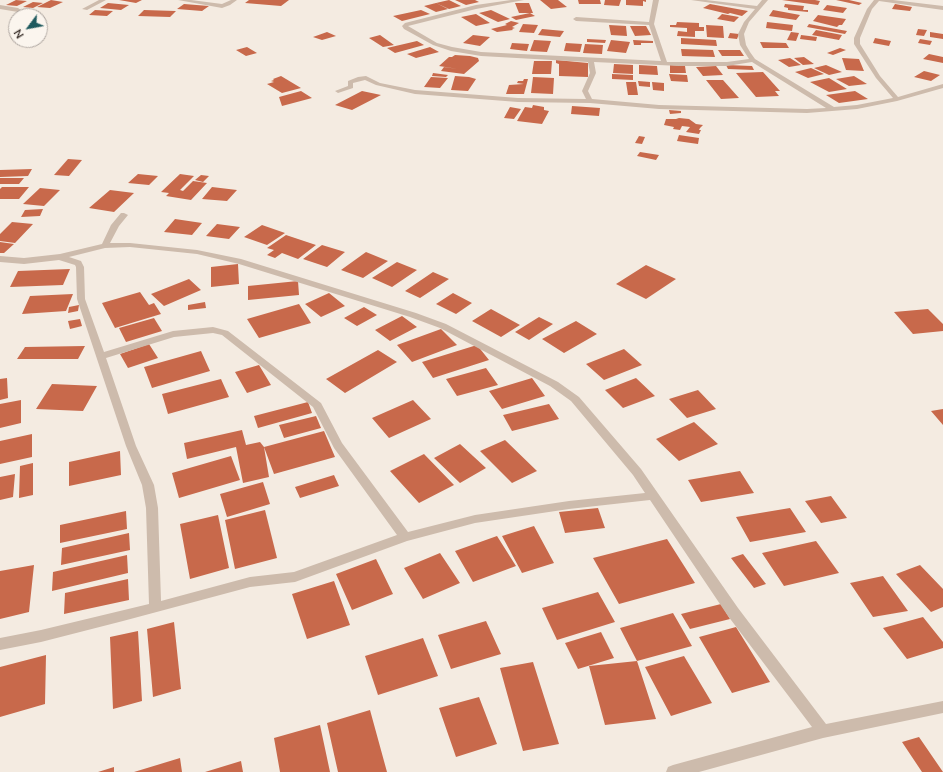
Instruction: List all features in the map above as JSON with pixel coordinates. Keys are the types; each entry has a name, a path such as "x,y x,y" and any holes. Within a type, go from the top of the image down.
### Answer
{"street":[{"path":"85,9 103,0"},
{"path":"181,0 222,6 234,0"},
{"path":"521,0 476,7 407,24 405,26 406,28 435,44 465,52 556,59 665,64 741,63 753,60"},
{"path":"656,0 651,24 665,64"},
{"path":"694,0 757,8"},
{"path":"764,0 747,22 741,34 746,53 753,60 833,109"},
{"path":"877,0 870,9 857,38 857,44 878,77 897,99"},
{"path":"881,0 943,8"},
{"path":"576,20 651,24"},
{"path":"590,101 585,91 593,73 591,60"},
{"path":"338,90 351,87 350,82 360,78 366,78 378,84 414,92 518,100 590,101 659,107 780,111 857,107 897,99 943,86"},
{"path":"105,246 115,225 124,215"},
{"path":"0,259 24,261 60,257 105,246 130,245 196,252 242,262 413,315 443,326 534,372 575,399 637,472 733,612 823,731"},
{"path":"84,252 78,263 82,275 81,299 131,446 148,485 152,508 155,606"},
{"path":"60,257 78,263"},
{"path":"101,356 173,334 213,330 225,333 317,405 338,445 405,537"},
{"path":"0,644 41,636 250,582 295,577 405,537 475,519 568,505 653,496"},
{"path":"673,772 823,731 943,707"}],"building":[{"path":"16,0 27,1 17,6 6,5"},
{"path":"51,0 63,2 50,8 37,7"},
{"path":"119,0 142,0 136,3"},
{"path":"249,0 289,0 281,6 245,3"},
{"path":"449,0 461,6 449,9 436,3"},
{"path":"455,0 475,0 479,2 466,5"},
{"path":"540,0 558,0 567,7 551,9"},
{"path":"578,0 600,0 601,4 579,4"},
{"path":"605,0 621,0 619,6 604,5"},
{"path":"626,0 646,0 646,2 643,1 643,6 626,5"},
{"path":"782,0 815,0 820,1 818,5"},
{"path":"836,0 849,0 862,3 859,5"},
{"path":"33,2 43,3 33,8 23,7"},
{"path":"108,3 129,5 121,10 100,8"},
{"path":"436,3 448,9 436,12 424,6"},
{"path":"515,3 529,3 533,13 519,13"},
{"path":"184,4 209,6 202,11 177,9"},
{"path":"710,4 748,11 742,16 703,8"},
{"path":"785,4 804,6 803,10 808,10 808,12 788,10 788,8 784,7"},
{"path":"895,4 912,7 910,11 892,9"},
{"path":"827,5 847,8 843,13 823,10"},
{"path":"95,10 113,11 107,16 89,15"},
{"path":"144,10 176,11 170,17 138,16"},
{"path":"421,10 430,14 402,21 393,16"},
{"path":"491,10 510,19 498,22 479,13"},
{"path":"773,10 800,15 796,20 769,16"},
{"path":"530,13 535,16 516,20 511,17"},
{"path":"476,14 490,23 476,26 461,17"},
{"path":"722,14 739,17 734,22 717,19"},
{"path":"818,15 846,19 842,25 837,27 813,21"},
{"path":"511,21 519,23 512,27 515,28 512,29 513,30 497,32 491,29 507,25 505,24"},
{"path":"677,22 699,23 699,27 704,27 704,31 695,31 695,37 677,36 678,31 687,32 687,28 670,27 670,25 676,25"},
{"path":"767,22 793,25 792,31 766,28"},
{"path":"523,24 538,25 534,33 519,32"},
{"path":"809,24 847,31 845,34 807,27"},
{"path":"609,25 626,26 627,36 611,35"},
{"path":"706,25 723,26 724,38 707,37"},
{"path":"630,26 646,26 651,35 635,36"},
{"path":"542,29 564,31 560,37 538,35"},
{"path":"918,29 927,30 924,36 916,35"},
{"path":"816,30 842,35 839,40 812,35"},
{"path":"327,32 336,36 322,40 313,37"},
{"path":"791,32 799,33 796,41 787,40"},
{"path":"930,32 943,34 943,39 930,37"},
{"path":"730,33 739,34 737,39 728,38"},
{"path":"380,35 394,45 383,47 369,38"},
{"path":"473,35 490,37 480,46 463,43"},
{"path":"801,35 817,37 816,41 800,39"},
{"path":"681,38 716,40 717,46 681,44"},
{"path":"875,38 891,41 889,46 873,43"},
{"path":"587,39 606,40 605,43 587,42"},
{"path":"920,39 932,41 930,45 918,43"},
{"path":"534,40 551,41 547,52 530,51"},
{"path":"611,40 630,42 626,53 607,51"},
{"path":"633,40 653,41 653,43 641,43 641,45 634,45"},
{"path":"417,41 424,45 395,53 387,48"},
{"path":"760,42 786,43 789,48 763,48"},
{"path":"512,43 529,44 527,51 510,49"},
{"path":"566,43 582,44 580,52 564,51"},
{"path":"585,44 603,45 602,54 583,53"},
{"path":"247,47 257,53 246,56 236,50"},
{"path":"430,47 439,52 416,58 407,54"},
{"path":"840,48 846,50 833,55 827,53"},
{"path":"681,49 713,50 715,57 682,56"},
{"path":"718,50 740,50 744,56 722,56"},
{"path":"929,54 943,57 943,63 923,59"},
{"path":"455,55 478,58 479,61 464,74 441,71 444,67 458,69 439,66 449,57"},
{"path":"804,57 814,64 803,65 794,58"},
{"path":"790,58 801,65 789,67 778,60"},
{"path":"842,58 859,59 864,71 846,70"},
{"path":"556,60 588,63 588,77 559,76 559,64 556,63"},
{"path":"534,61 552,61 551,74 532,74"},
{"path":"614,64 633,65 633,74 613,73"},
{"path":"639,65 657,66 658,75 639,74"},
{"path":"670,65 685,66 686,73 670,73"},
{"path":"726,65 752,66 754,70 728,69"},
{"path":"826,65 842,72 829,75 814,68"},
{"path":"716,66 723,75 703,76 696,67"},
{"path":"811,68 824,74 808,78 795,72"},
{"path":"924,71 940,75 931,81 914,77"},
{"path":"763,72 780,91 775,91 779,96 756,97 736,73"},
{"path":"433,73 448,75 446,77 432,76"},
{"path":"612,74 633,75 633,80 612,79"},
{"path":"669,74 687,75 688,82 671,81"},
{"path":"281,76 301,88 282,93 267,84 274,82 271,81"},
{"path":"455,76 476,79 468,91 451,90"},
{"path":"854,76 867,84 849,86 836,79"},
{"path":"431,77 448,78 440,88 424,87"},
{"path":"533,77 554,78 553,94 531,93"},
{"path":"829,78 847,89 829,92 810,82"},
{"path":"524,79 528,79 524,94 506,94 509,85 524,84 517,83 518,81 523,81"},
{"path":"706,80 723,80 739,98 721,99"},
{"path":"638,81 650,82 650,87 639,86"},
{"path":"626,82 636,82 638,95 628,95"},
{"path":"652,82 664,83 664,91 653,90"},
{"path":"301,91 312,98 282,106 279,97"},
{"path":"362,91 381,95 352,110 335,105"},
{"path":"855,91 868,99 839,103 826,95"},
{"path":"533,105 544,107 544,110 549,111 542,124 517,121 525,107 532,108"},
{"path":"572,106 600,108 599,116 571,114"},
{"path":"510,107 521,109 514,119 504,118"},
{"path":"669,110 681,111 681,113 670,114"},
{"path":"666,119 689,119 696,124 703,125 699,130 701,130 699,134 686,132 690,127 682,126 680,130 664,125"},
{"path":"679,135 699,138 698,144 677,141"},
{"path":"639,136 645,137 642,144 635,143"},
{"path":"640,152 659,155 656,160 637,156"},
{"path":"68,159 82,160 69,176 54,175"},
{"path":"32,169 28,176 0,177 0,170"},
{"path":"138,174 158,176 149,185 128,183"},
{"path":"180,174 194,176 180,190 183,191 193,181 207,183 191,200 166,196 169,193 161,192"},
{"path":"201,175 209,176 203,182 195,180"},
{"path":"0,178 24,178 19,184 0,184"},
{"path":"2,187 29,187 19,199 0,199 0,189"},
{"path":"212,187 237,190 227,201 202,199"},
{"path":"40,188 60,190 44,206 23,204"},
{"path":"110,190 134,193 114,212 89,208"},
{"path":"43,209 40,216 21,217 25,210"},
{"path":"175,219 202,223 192,235 164,232"},
{"path":"12,222 33,224 15,243 0,241 0,234"},
{"path":"217,224 240,227 229,239 206,236"},
{"path":"262,225 285,233 267,245 244,237"},
{"path":"286,235 316,245 298,259 282,253 275,258 267,255 274,250 267,248"},
{"path":"0,242 14,244 4,253 0,253"},
{"path":"322,245 345,252 327,267 303,259"},
{"path":"366,252 388,261 363,278 341,270"},
{"path":"397,262 417,270 392,287 372,278"},
{"path":"238,264 239,284 211,287 211,267"},
{"path":"646,265 676,279 646,299 616,284"},
{"path":"70,269 63,285 10,287 18,271"},
{"path":"433,272 449,279 420,298 405,291"},
{"path":"189,279 201,290 164,306 151,294"},
{"path":"298,281 299,295 248,300 248,286"},
{"path":"140,292 149,305 154,303 161,314 115,328 102,303"},
{"path":"329,293 345,306 321,317 305,304"},
{"path":"453,293 472,303 456,314 436,304"},
{"path":"73,294 66,311 22,314 30,296"},
{"path":"205,302 206,308 188,310 188,305"},
{"path":"299,304 311,323 259,338 247,319"},
{"path":"79,305 78,311 68,313 69,307"},
{"path":"364,307 377,315 357,326 344,318"},
{"path":"491,309 520,325 501,337 472,321"},
{"path":"928,309 943,324 943,331 913,334 894,312"},
{"path":"402,316 417,327 390,341 375,330"},
{"path":"539,317 553,324 529,340 515,332"},
{"path":"154,318 162,331 126,342 119,328"},
{"path":"80,319 82,326 70,329 68,321"},
{"path":"576,321 597,334 564,353 542,339"},
{"path":"441,329 457,345 412,362 397,345"},
{"path":"149,344 158,358 128,368 120,354"},
{"path":"477,345 489,360 433,378 422,362"},
{"path":"85,346 78,359 17,359 25,347"},
{"path":"624,349 642,365 604,380 586,364"},
{"path":"378,350 397,362 345,393 326,379"},
{"path":"201,351 210,371 152,388 144,367"},
{"path":"259,365 271,385 247,393 235,372"},
{"path":"486,368 498,385 457,396 446,379"},
{"path":"7,378 8,398 0,400 0,379"},
{"path":"532,378 545,396 502,409 489,391"},
{"path":"636,378 655,396 623,408 605,390"},
{"path":"221,379 229,397 168,414 162,394"},
{"path":"52,384 97,386 83,411 36,409"},
{"path":"698,390 716,409 687,418 669,399"},
{"path":"21,400 21,423 0,428 0,404"},
{"path":"413,400 431,419 389,438 372,418"},
{"path":"308,402 312,413 258,428 254,416"},
{"path":"549,404 559,419 512,431 503,415"},
{"path":"943,409 943,425 931,411"},
{"path":"316,416 321,428 284,438 279,425"},
{"path":"694,422 718,444 679,461 656,439"},
{"path":"242,430 246,445 260,442 264,447 269,477 243,483 236,447 187,459 184,443"},
{"path":"324,431 335,457 274,474 264,447"},
{"path":"32,434 32,457 0,464 0,441"},
{"path":"505,440 537,471 512,483 480,451"},
{"path":"460,444 486,468 460,483 434,458"},
{"path":"120,451 121,475 69,486 69,462"},
{"path":"424,454 454,485 419,503 390,471"},
{"path":"231,456 240,480 179,498 172,473"},
{"path":"33,463 33,495 19,498 20,466"},
{"path":"740,471 754,493 701,502 688,480"},
{"path":"15,474 13,497 0,500 0,477"},
{"path":"334,475 339,486 300,498 295,487"},
{"path":"263,482 270,504 227,517 220,494"},
{"path":"831,496 847,518 821,523 805,501"},
{"path":"598,508 605,528 565,533 559,512"},
{"path":"790,508 806,532 750,542 736,517"},
{"path":"265,510 277,558 235,569 225,520"},
{"path":"126,511 127,529 60,543 60,525"},
{"path":"218,515 229,568 190,579 180,524"},
{"path":"534,526 554,563 522,573 502,536"},
{"path":"129,533 130,550 61,565 62,548"},
{"path":"497,536 516,566 473,582 455,551"},
{"path":"667,539 695,583 619,604 593,558"},
{"path":"816,541 839,573 784,586 762,553"},
{"path":"440,553 460,583 423,599 404,568"},
{"path":"743,554 766,584 754,588 731,558"},
{"path":"127,555 128,573 52,591 53,572"},
{"path":"376,559 393,594 352,610 336,574"},
{"path":"34,565 29,612 0,619 0,571"},
{"path":"920,565 943,589 943,607 931,612 896,574"},
{"path":"883,576 908,611 873,617 850,583"},
{"path":"128,579 129,600 64,614 65,593"},
{"path":"334,581 350,625 307,639 292,594"},
{"path":"598,592 615,622 557,640 542,608"},
{"path":"721,604 730,619 690,629 681,614"},
{"path":"673,613 692,646 637,661 620,628"},
{"path":"923,617 943,642 943,648 907,659 883,628"},
{"path":"486,621 501,654 451,669 438,635"},
{"path":"174,622 181,689 153,697 147,629"},
{"path":"736,627 770,682 732,693 699,637"},
{"path":"138,631 142,701 113,709 110,637"},
{"path":"601,632 614,658 578,669 565,643"},
{"path":"423,638 438,676 378,695 365,656"},
{"path":"46,655 45,704 0,717 0,667"},
{"path":"684,656 712,703 671,716 645,667"},
{"path":"637,661 656,719 605,725 589,666"},
{"path":"533,662 559,744 523,751 500,668"},
{"path":"479,697 497,744 456,757 439,708"},
{"path":"370,710 387,772 338,772 327,723"},
{"path":"320,725 330,772 280,772 274,738"},
{"path":"919,737 943,772 922,772 902,742"},
{"path":"180,758 182,772 134,772"},
{"path":"241,761 243,772 205,772"},
{"path":"114,767 114,772 98,772"}]}
